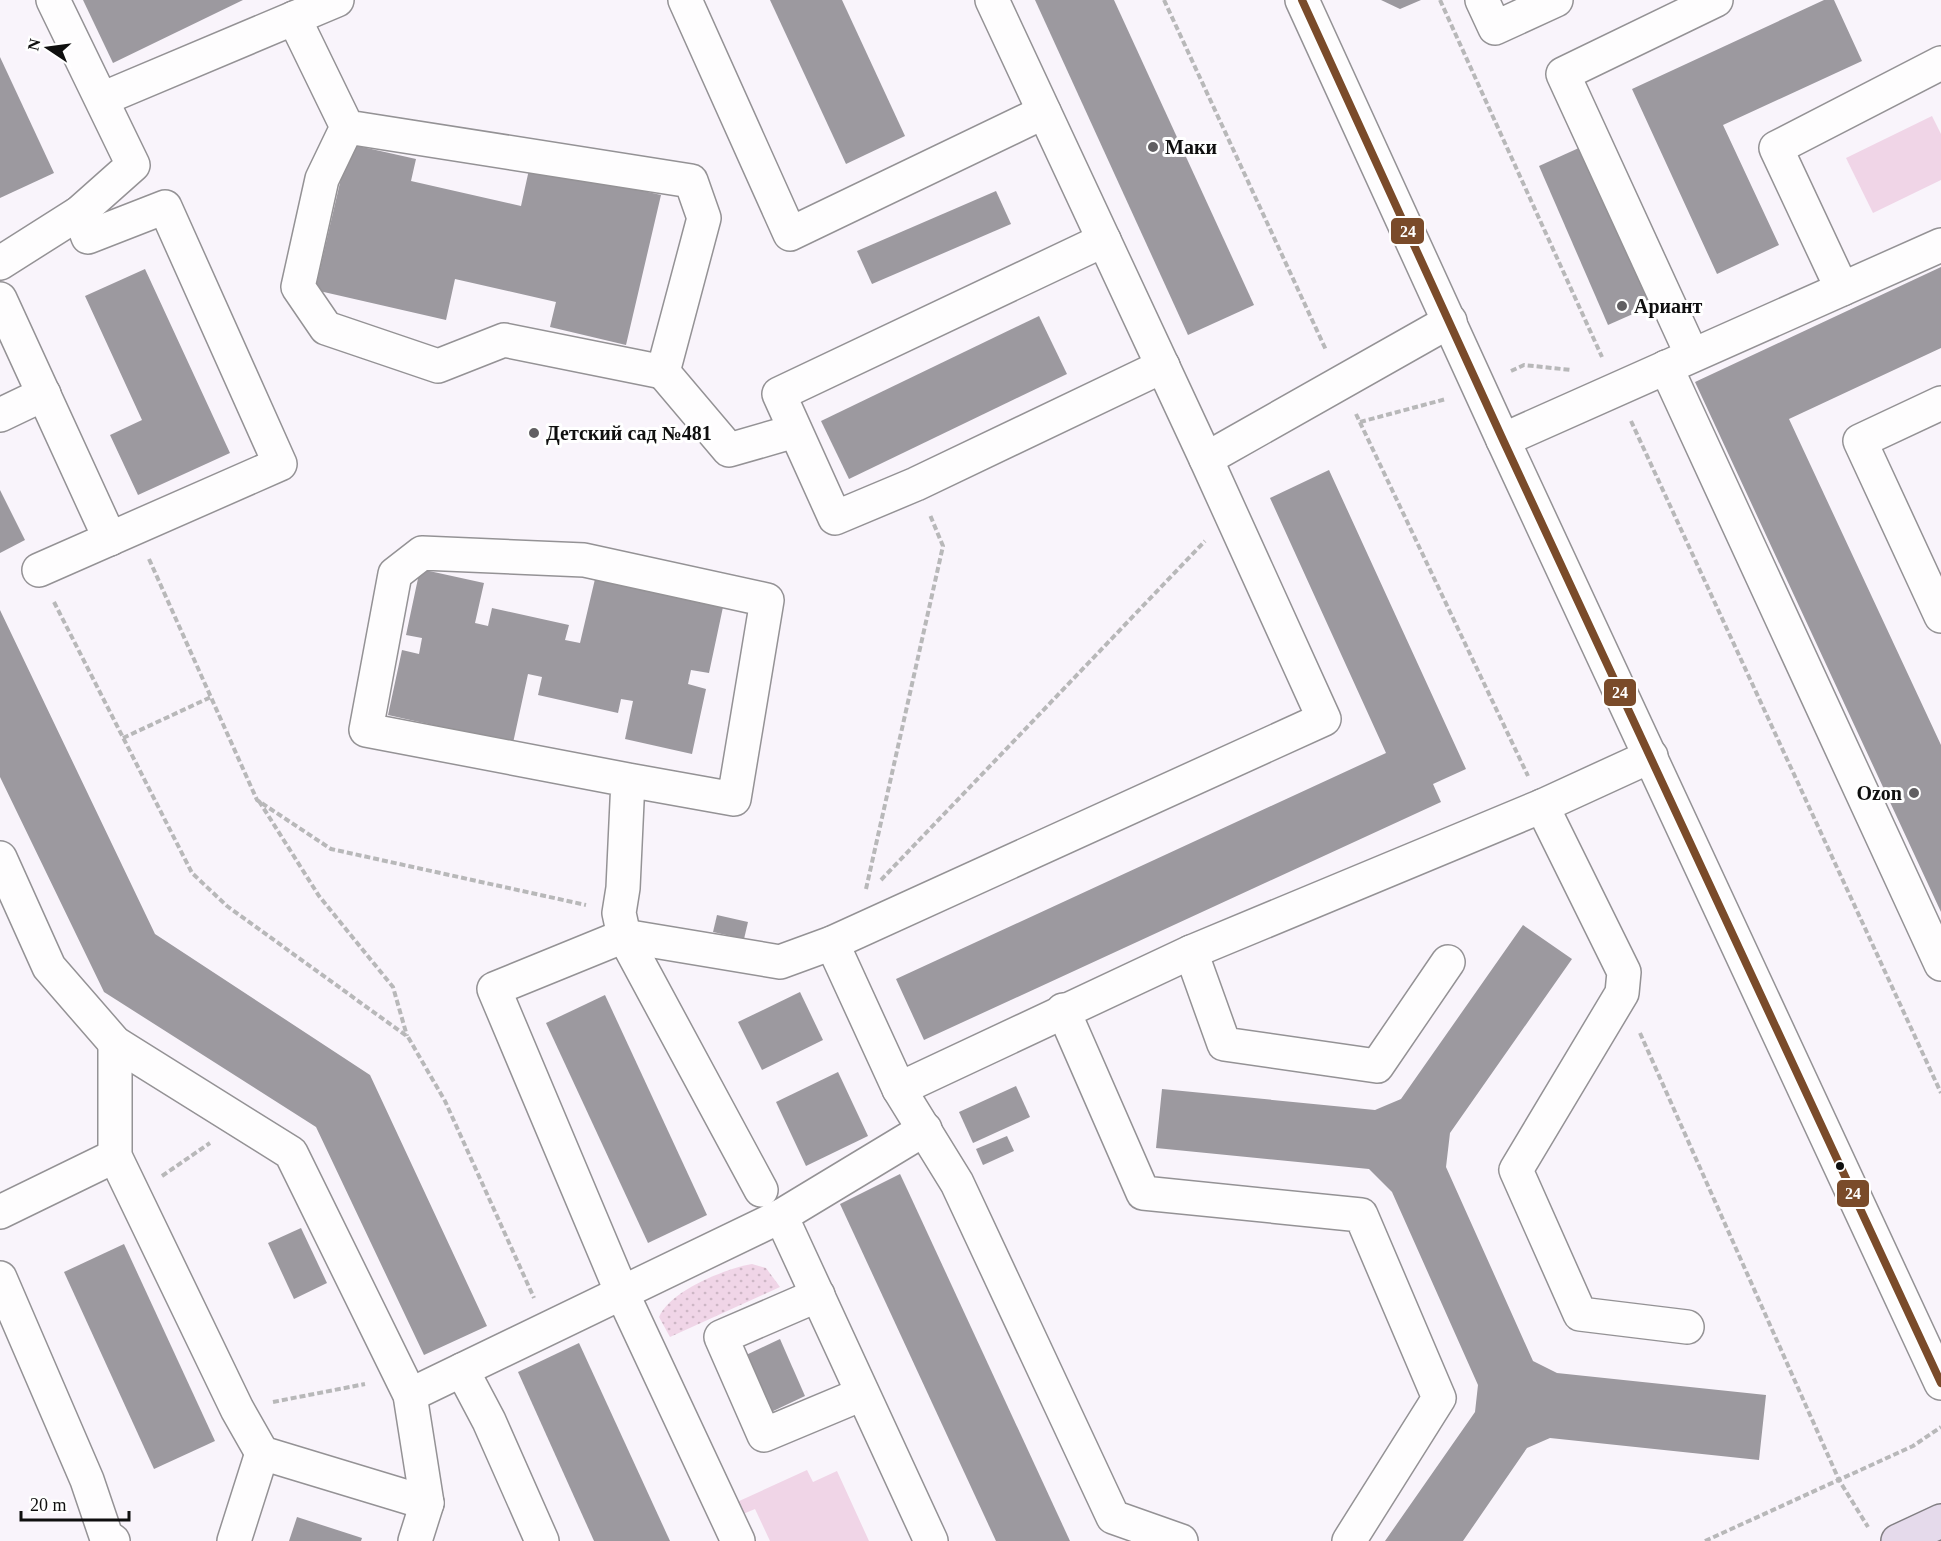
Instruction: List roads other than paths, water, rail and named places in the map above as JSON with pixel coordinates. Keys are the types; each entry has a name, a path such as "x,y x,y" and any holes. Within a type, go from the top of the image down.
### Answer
{"main road":[{"path":"1884,1536 1941,1521"}],"street":[{"path":"0,263 79,213 133,165 53,0"},
{"path":"102,99 337,0"},
{"path":"685,0 790,234 1044,112"},
{"path":"738,1541 622,1293 494,989 621,924 780,962 832,943 1324,720 1206,459 992,0"},
{"path":"1302,0 1503,440 1941,1383"},
{"path":"1482,0 1495,28 1556,0"},
{"path":"1716,0 1563,74 1679,361 1941,964"},
{"path":"294,18 347,127"},
{"path":"1842,289 1776,148 1941,63"},
{"path":"347,127 691,181 704,218 663,372"},
{"path":"347,127 322,179 298,287 326,328 438,366 504,340 663,372 729,450 795,431"},
{"path":"39,570 280,464 165,207 88,237 79,213"},
{"path":"1104,240 779,394 835,518 916,484 1163,366"},
{"path":"1503,440 1941,245"},
{"path":"0,299 44,394 122,533"},
{"path":"1206,459 1450,321"},
{"path":"0,415 44,394"},
{"path":"1941,403 1860,441 1941,616"},
{"path":"422,553 584,560 767,600 734,799 628,780 366,730 395,574 422,553"},
{"path":"899,1089 1191,952 1542,807 1651,756"},
{"path":"628,780 621,924 761,1190"},
{"path":"1542,807 1624,972 1622,993 1515,1170 1580,1314 1687,1327"},
{"path":"0,858 49,967 115,1043 291,1153 406,1386 427,1503 415,1541"},
{"path":"832,943 899,1089 957,1183 1113,1517 1181,1541"},
{"path":"1191,952 1224,1044 1377,1066 1448,962"},
{"path":"1064,1010 1143,1193 1361,1215 1439,1398 1349,1541"},
{"path":"115,1043 115,1156 237,1409 262,1453 427,1503"},
{"path":"406,1386 462,1370 782,1216 925,1129"},
{"path":"0,1212 115,1156"},
{"path":"782,1216 931,1541"},
{"path":"0,1278 87,1480 106,1536 113,1541"},
{"path":"818,1295 721,1338 764,1435 862,1394"},
{"path":"462,1370 489,1421 542,1541"},
{"path":"234,1541 262,1453"}],"place":[{"name":"Маки","path":"1153,147"},
{"name":"Ариант","path":"1622,306"},
{"name":"Детский сад №481","path":"534,433"},
{"name":"Ozon","path":"1914,793"}]}
